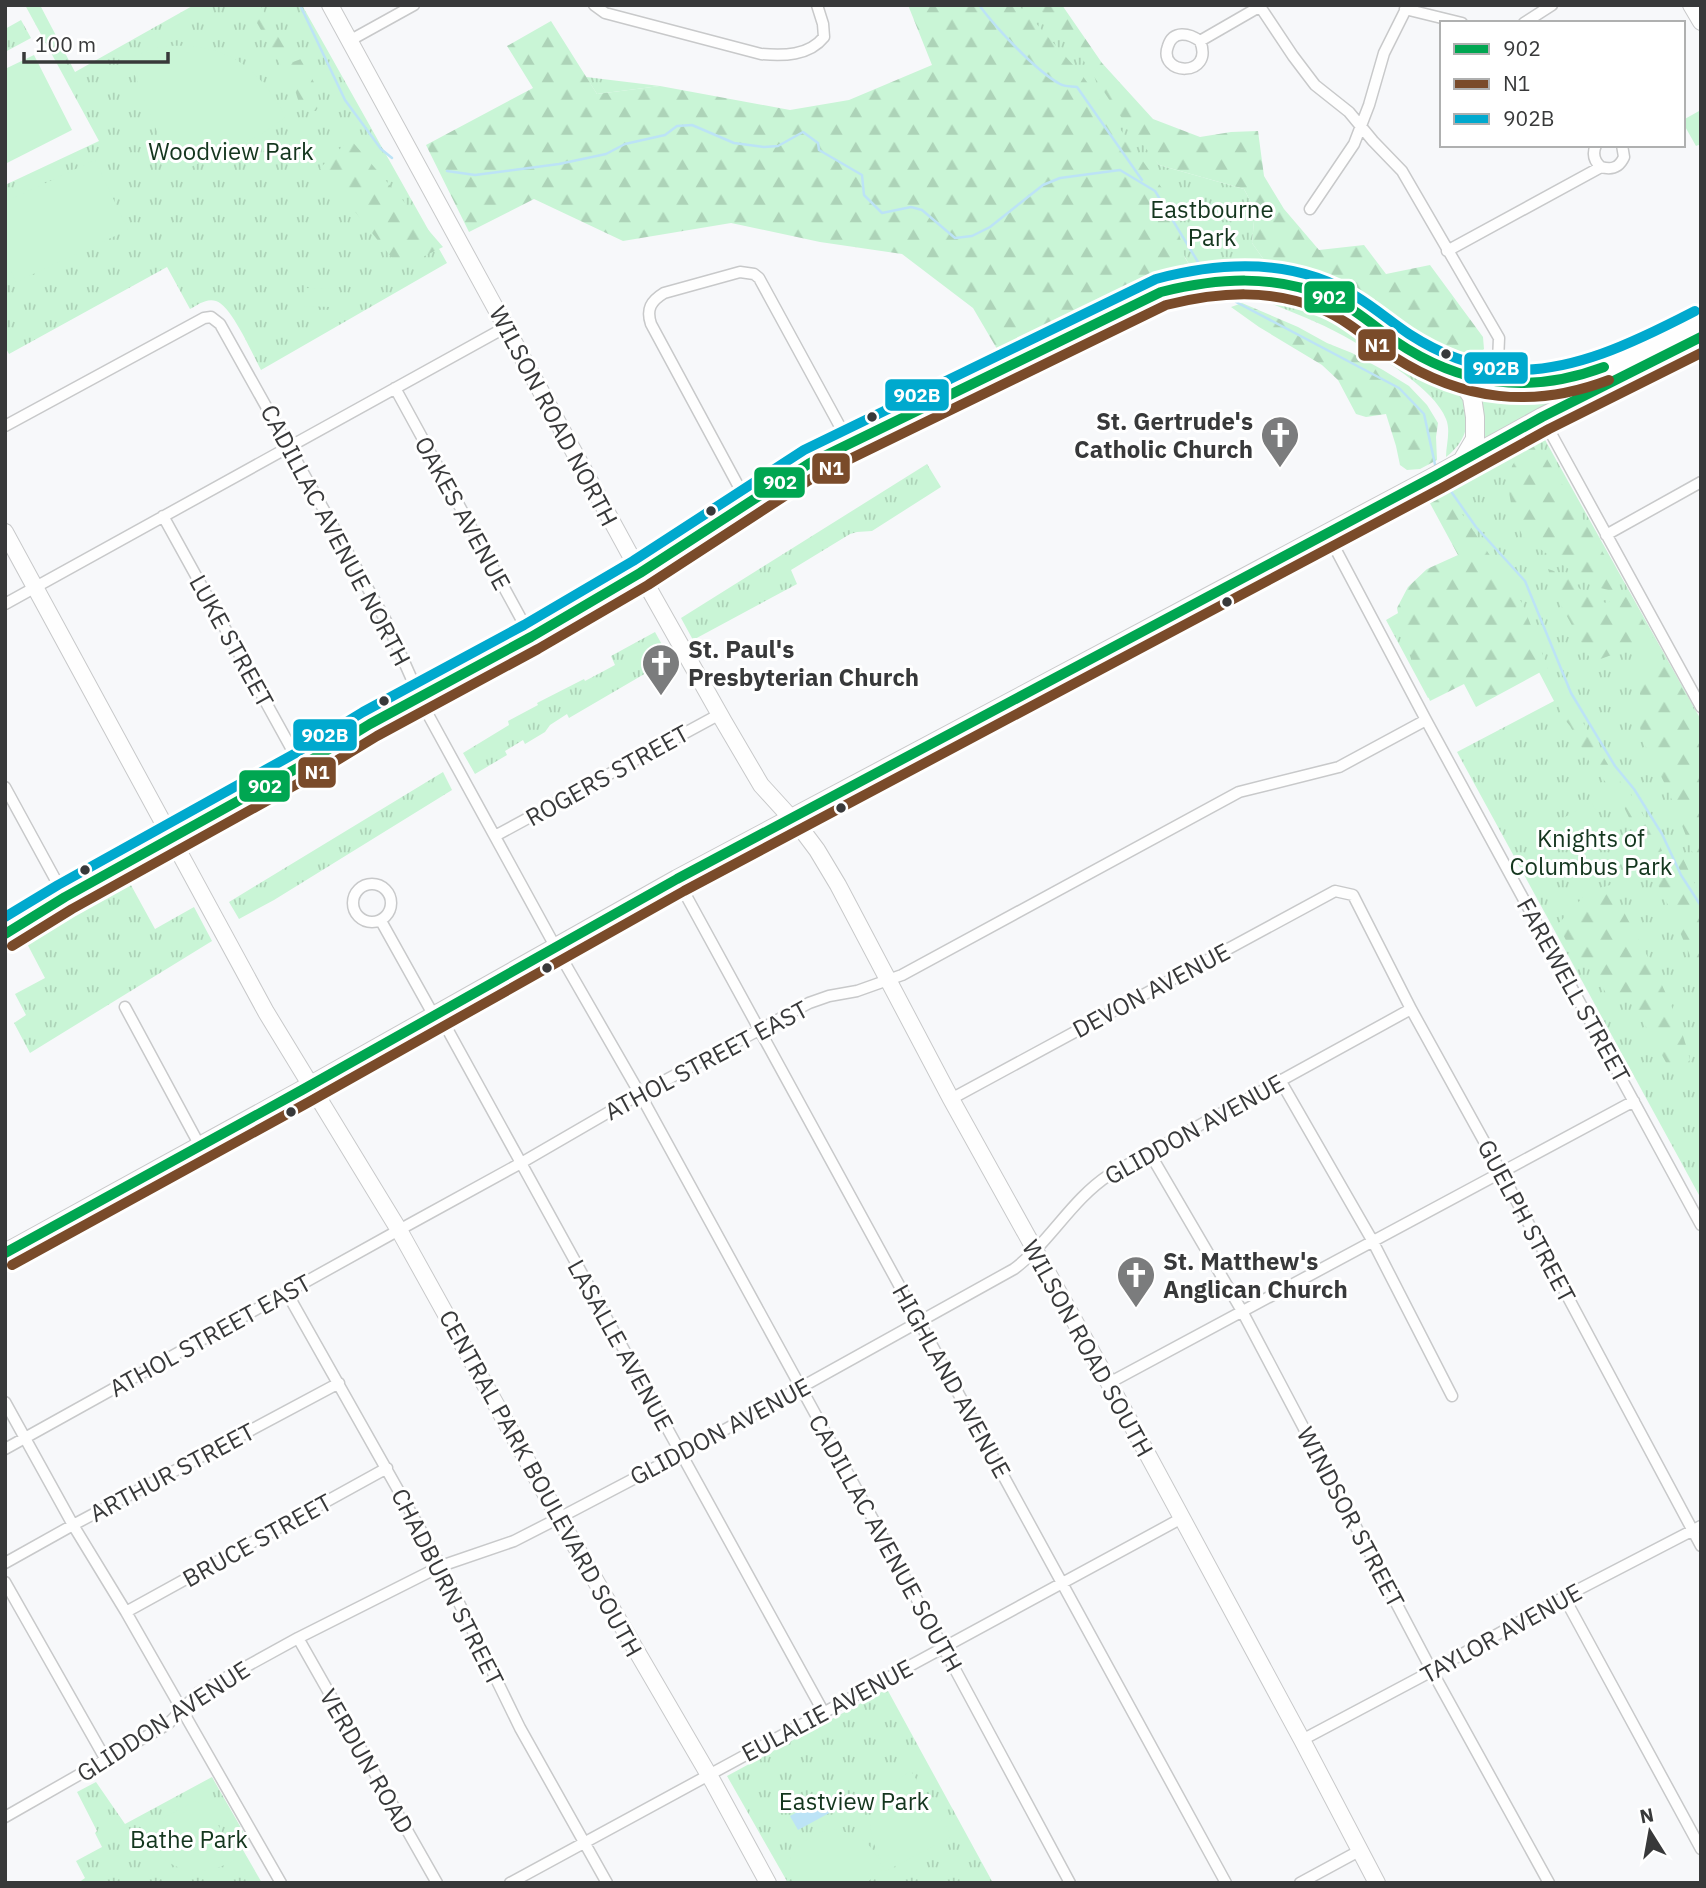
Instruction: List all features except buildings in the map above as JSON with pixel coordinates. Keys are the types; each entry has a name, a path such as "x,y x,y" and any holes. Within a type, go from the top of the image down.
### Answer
{"main road":[{"name":"WILSON ROAD NORTH","path":"330,5 640,573 720,714 761,785 792,818"},
{"path":"1691,5 1701,22"},
{"path":"5,934 65,897 301,766 370,724 531,637 640,573 810,463 1161,292 1213,280 1240,278 1297,287 1333,299 1404,347 1445,368 1488,381 1517,384 1598,370 1701,323"},
{"path":"5,1253 312,1085 677,879 1542,417 1701,337"},
{"path":"1445,368 1464,385 1472,397 1475,417 1475,439 1457,464"},
{"name":"CENTRAL PARK BOULEVARD SOUTH","path":"5,532 266,1012 399,1230 559,1518 768,1883"},
{"name":"WILSON ROAD SOUTH","path":"792,818 831,873 1377,1883"}],"street":[{"path":"349,41 414,5"},
{"path":"594,5 605,13 770,55 793,54 818,44 824,37 817,5"},
{"path":"1527,21 1552,5"},
{"path":"1200,41 1259,6 1315,85 1349,112 1402,171 1499,338 1498,362 1488,381"},
{"path":"1310,209 1354,144 1384,52 1405,7 1455,21"},
{"path":"1595,147 1595,159 1601,167 1609,169 1619,166 1624,157 1623,147"},
{"path":"1447,251 1601,167"},
{"path":"747,502 650,324 649,308 654,299 664,293 740,272 754,274 759,278 849,443"},
{"name":"CADILLAC AVENUE NORTH","path":"5,426 204,318 211,317 216,320 386,621 425,709 556,948"},
{"path":"5,604 506,327"},
{"name":"OAKES AVENUE","path":"395,388 531,637"},
{"path":"1542,417 1701,707"},
{"path":"1606,536 1701,482"},
{"name":"LUKE STREET","path":"163,516 301,766"},
{"name":"FAREWELL STREET","path":"1327,533 1701,1225"},
{"name":"ROGERS STREET","path":"495,836 720,714"},
{"name":"ATHOL STREET EAST","path":"5,1449 760,1029 821,998 857,991 902,975 1239,792 1339,767 1426,720"},
{"path":"5,787 65,897"},
{"name":"HIGHLAND AVENUE","path":"677,879 1226,1883"},
{"name":"DEVON AVENUE","path":"951,1099 1335,891 1353,895"},
{"name":"GUELPH STREET","path":"1353,895 1411,1009 1697,1529 1701,1546"},
{"name":"LASALLE AVENUE","path":"381,921 521,1163 824,1713"},
{"name":"CADILLAC AVENUE SOUTH","path":"556,948 640,1094 1070,1883"},
{"path":"125,1007 200,1146"},
{"name":"GLIDDON AVENUE","path":"5,1817 168,1724 198,1693 298,1638 441,1566 514,1541 559,1518 681,1454 1014,1269 1035,1251 1094,1184 1411,1009"},
{"path":"1280,1080 1372,1240 1452,1396"},
{"path":"1109,1383 1634,1101"},
{"name":"WINDSOR STREET","path":"1149,1152 1242,1311 1432,1671 1549,1883"},
{"name":"CHADBURN STREET","path":"287,1293 441,1566 520,1728 607,1883"},
{"name":"ARTHUR STREET","path":"5,1563 339,1383"},
{"path":"5,1402 73,1525 126,1612 281,1883"},
{"name":"BRUCE STREET","path":"126,1612 387,1468"},
{"name":"EULALIE AVENUE","path":"510,1883 1182,1518"},
{"name":"TAYLOR AVENUE","path":"1302,1740 1564,1597 1697,1529"},
{"path":"5,1582 106,1760"},
{"path":"1564,1597 1701,1849"},
{"name":"VERDUN ROAD","path":"298,1638 437,1883"},
{"path":"1300,1883 1359,1851"}],"green space":[{"name":"Woodview Park","path":"25,5 40,5 75,72 194,5 302,5 447,263 261,370 241,331 222,304 209,300 190,309 167,267 9,354 5,347 5,185 99,141"},
{"path":"247,5 260,5 293,62 301,59 317,91 319,105 316,111 305,111 299,103"},
{"path":"908,5 1017,5 1025,11 1082,75 1171,201 1185,258 1192,269 1160,278 1000,354 973,308 902,254 820,242 731,223 623,241 534,199 469,232 426,145 533,88 507,46 551,21 597,94 660,86 790,110 849,100 932,65"},
{"name":"Eastbourne Park","path":"912,5 1056,5 1159,165 1244,189 1255,210 1252,243 1269,267 1216,266 1192,269 1155,208"},
{"path":"1035,5 1062,5 1102,63 1153,119 1200,137 1258,131 1264,176 1284,209 1319,250 1364,245 1386,274 1430,265 1483,337 1484,349 1474,360 1451,353 1422,340 1323,280 1269,267 1252,243 1255,210 1244,189 1159,165 1118,113 1070,40"},
{"path":"21,20 31,38 5,52 5,29"},
{"path":"169,46 208,49 239,62 264,84 286,117 261,134 191,167 190,165 179,170 174,167 170,157 167,157 128,58"},
{"path":"34,55 72,130 5,164 5,69"},
{"path":"586,77 660,86 597,94"},
{"path":"1699,111 1701,144 1696,146 1685,127 1685,119"},
{"path":"350,139 443,247 400,268 320,168"},
{"path":"95,160 128,230 16,282 5,259 5,202"},
{"path":"305,288 331,289 330,307 304,306"},
{"path":"1253,293 1291,297 1312,304 1342,319 1417,368 1450,383 1460,393 1467,414 1461,441 1446,457 1447,424 1440,407 1401,371 1332,330"},
{"path":"1242,303 1352,353 1409,386 1427,405 1438,423 1437,460 1420,469 1407,470 1400,465 1386,414 1366,417 1356,414 1338,380 1322,365 1231,307"},
{"path":"1612,373 1486,439 1481,440 1467,383"},
{"name":"Knights of Columbus Park","path":"1538,435 1544,438 1701,720 1699,1195 1457,752 1554,701 1527,649 1428,698 1386,620 1471,571 1429,492"},
{"path":"1538,444 1620,581 1612,591 1593,586 1523,537 1513,515 1508,486 1512,466 1522,450"},
{"path":"927,464 941,487 872,531 850,534 791,570 797,584 693,640 681,618"},
{"path":"1436,486 1458,508 1522,603 1548,668 1476,707 1464,684 1430,701 1402,634 1397,608 1408,587 1427,569 1458,555 1425,494"},
{"path":"1548,569 1563,574 1588,596 1606,603 1629,596 1657,645 1635,652 1620,652 1592,662 1557,598"},
{"path":"655,632 670,659 569,718 567,714 550,725 545,732 525,744 523,740 505,751 507,755 475,774 463,753 509,725 508,721 538,705 537,703 615,665 611,656"},
{"path":"1659,659 1668,663 1701,722 1701,874 1668,790 1643,741 1638,718 1641,702 1637,667"},
{"path":"1565,702 1575,709 1613,773 1630,793 1662,851 1643,858 1637,834 1622,803 1589,761 1561,715 1559,703"},
{"path":"443,772 452,790 239,919 229,902"},
{"path":"1591,802 1601,818 1570,836 1560,820"},
{"path":"1681,854 1701,897 1701,981 1650,869"},
{"path":"126,876 155,929 194,907 212,941 30,1053 14,1023 26,1015 15,994 45,978 22,934"},
{"path":"1610,885 1675,1015 1690,1060 1682,1068 1668,1066 1630,998 1613,1006 1591,966 1578,965 1558,924 1588,892"},
{"name":"Eastview Park","path":"887,1689 993,1883 788,1883 727,1776"},
{"path":"911,1771 950,1833 949,1838 886,1871 873,1839 871,1814 883,1792"},
{"name":"Bathe Park","path":"212,1777 244,1833 236,1838 262,1883 78,1883 85,1878 76,1861 102,1847 77,1792 96,1782 125,1824"},
{"path":"195,1801 207,1805 237,1859 208,1870 194,1871 170,1863 150,1844 141,1830"},
{"path":"832,1829 864,1841 884,1869 866,1883 795,1883 783,1869 798,1847 814,1834"}],"water":[{"path":"825,1797 833,1811 798,1830 790,1816"}],"waterway":[{"path":"300,5 345,100 381,149 392,158"},
{"path":"979,5 1006,37 1050,78 1062,85 1077,87 1142,180"},
{"path":"447,171 475,175 559,164 606,154 625,144 665,135 677,126 692,125 734,143 764,147 778,146 803,132 818,143 819,150 862,175 864,195 882,213 911,207 922,210 955,238 972,236 990,227 1043,185 1060,178 1120,170 1155,191 1198,262"},
{"path":"1236,302 1399,388 1424,414 1436,469"},
{"path":"1443,480 1476,527 1525,581 1571,693 1615,766 1634,789 1662,834 1681,875 1701,906"}],"transit line":[{"name":"902B","path":"5,917 294,754 363,712 524,625 633,561 804,450 1156,279 1233,267 1285,269 1309,275 1334,284 1357,297 1431,347 1466,361 1503,369 1553,367 1602,354 1695,311"},
{"name":"902","path":"5,934 65,897 301,766 370,724 531,637 640,573 810,463 1161,292 1224,281 1266,282 1308,290 1346,306 1420,356 1445,368 1496,381 1549,381 1604,367"},
{"name":"N1","path":"12,946 72,909 648,585 817,475 1166,305 1206,297 1245,294 1303,303 1342,320 1420,372 1472,391 1499,396 1553,395 1609,380"},
{"name":"902","path":"5,1253 677,879 1542,417 1701,337"},
{"name":"N1","path":"12,1265 684,891 1549,429 1701,353"}],"place":[{"name":"St. Gertrude's Catholic Church","path":"1280,469"},
{"name":"St. Paul's Presbyterian Church","path":"661,697"},
{"name":"St. Matthew's Anglican Church","path":"1136,1309"}]}
